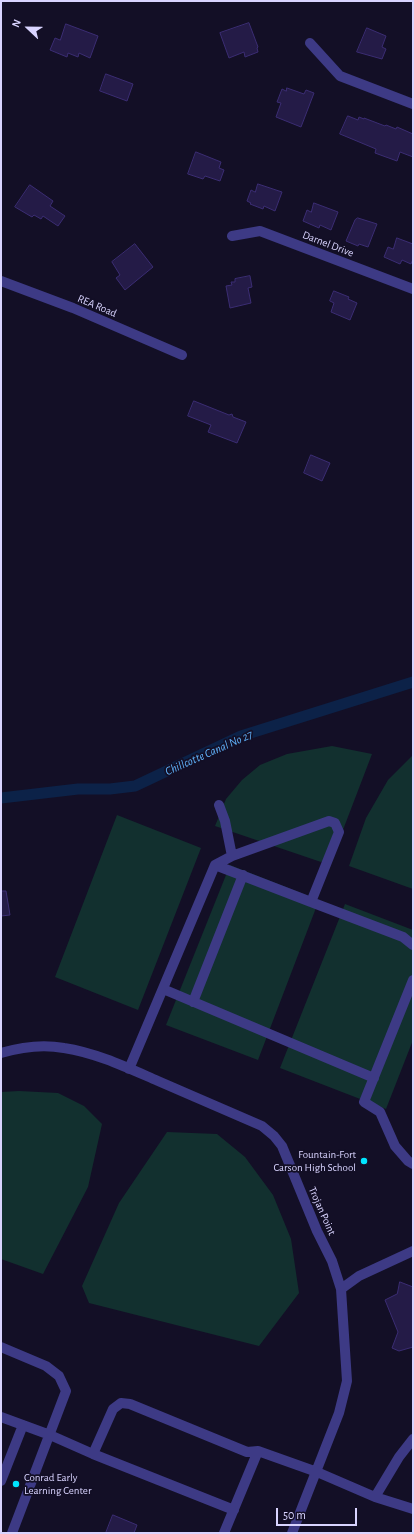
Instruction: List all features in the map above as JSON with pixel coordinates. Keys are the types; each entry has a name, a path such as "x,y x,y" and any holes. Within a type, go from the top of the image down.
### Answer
{"street":[{"path":"310,43 340,76 413,104"},
{"name":"Darnel Drive","path":"232,236 260,231 413,289"},
{"name":"REA Road","path":"1,281 73,308 182,355"},
{"path":"219,805 225,821 232,856"},
{"path":"129,1069 216,864 232,856 329,821 335,824 338,832 311,902"},
{"path":"216,864 403,937 413,945"},
{"path":"193,1002 243,875"},
{"path":"413,980 364,1102 380,1112 395,1146 408,1161 413,1164"},
{"path":"163,989 374,1078"},
{"name":"Trojan Point","path":"1,1054 15,1049 35,1046 63,1048 90,1054 129,1069 262,1126 274,1136 282,1146 317,1231 332,1261 341,1289 347,1381 340,1413 292,1533"},
{"path":"341,1289 359,1276 413,1251"},
{"path":"1,1348 46,1366 59,1376 66,1391 12,1533"},
{"path":"93,1454 113,1409 121,1403 130,1404 247,1452 258,1450 316,1472 375,1497 413,1509"},
{"path":"1,1417 50,1435 93,1454 234,1510"},
{"path":"1,1481 23,1425"},
{"path":"375,1497 399,1457 413,1440"},
{"path":"224,1533 258,1450"}],"green space":[{"path":"332,746 372,754 333,856 321,862 215,826 226,799 242,780 260,765 287,754"},
{"path":"413,755 413,889 349,866 366,818 388,780"},
{"path":"117,815 201,848 138,1010 55,977"},
{"path":"230,865 319,900 258,1060 166,1025"},
{"path":"345,904 413,930 413,1040 386,1109 280,1068"},
{"path":"19,1091 58,1093 84,1106 102,1124 88,1187 43,1274 1,1259 1,1092"},
{"path":"167,1132 217,1134 245,1157 273,1195 291,1239 299,1293 259,1346 89,1303 82,1286 119,1203"}],"building":[{"path":"249,23 258,47 258,52 245,57 244,52 229,58 220,33"},
{"path":"66,24 98,36 90,58 79,53 78,57 68,53 67,57 50,50 55,38 60,40"},
{"path":"367,28 386,36 382,47 386,49 382,59 357,52"},
{"path":"106,74 133,84 127,101 100,91"},
{"path":"287,88 304,94 306,90 314,93 301,127 276,117 281,103 277,102 282,89 286,91"},
{"path":"348,116 358,120 359,117 364,118 396,129 397,127 413,134 413,157 400,152 397,161 375,153 376,149 340,134"},
{"path":"196,152 221,162 219,168 224,170 220,181 205,176 203,179 188,174"},
{"path":"258,184 282,192 275,211 264,206 263,209 250,204 251,203 247,201 251,190 255,192"},
{"path":"30,185 53,201 50,206 65,216 58,226 43,216 41,219 34,215 32,217 15,207"},
{"path":"314,203 338,212 331,230 320,225 319,228 303,221 307,210 311,212"},
{"path":"358,218 377,224 368,247 359,244 358,246 346,241 355,220"},
{"path":"397,238 413,244 413,259 411,264 402,260 400,264 384,257 388,247 393,249"},
{"path":"135,244 153,267 125,290 116,278 120,275 112,262"},
{"path":"250,276 252,287 248,288 251,303 230,308 226,286 232,285 231,282 235,282 235,279"},
{"path":"334,291 349,297 348,299 357,303 350,320 331,312 334,303 330,301"},
{"path":"194,401 229,415 232,414 233,417 246,422 237,443 208,432 211,425 188,416"},
{"path":"311,455 330,463 322,481 304,473"},
{"path":"1,891 6,891 10,915 1,916"},
{"path":"400,1282 413,1287 413,1347 399,1351 392,1348 398,1332 385,1300 397,1294"},
{"path":"113,1515 137,1525 134,1533 106,1533"}],"waterway":[{"name":"Chillcotte Canal No 27","path":"1,798 78,789 110,789 135,786 241,736 413,682"}],"place":[{"name":"Fountain-Fort Carson High School","path":"364,1161"},
{"name":"Conrad Early Learning Center","path":"16,1484"}]}
